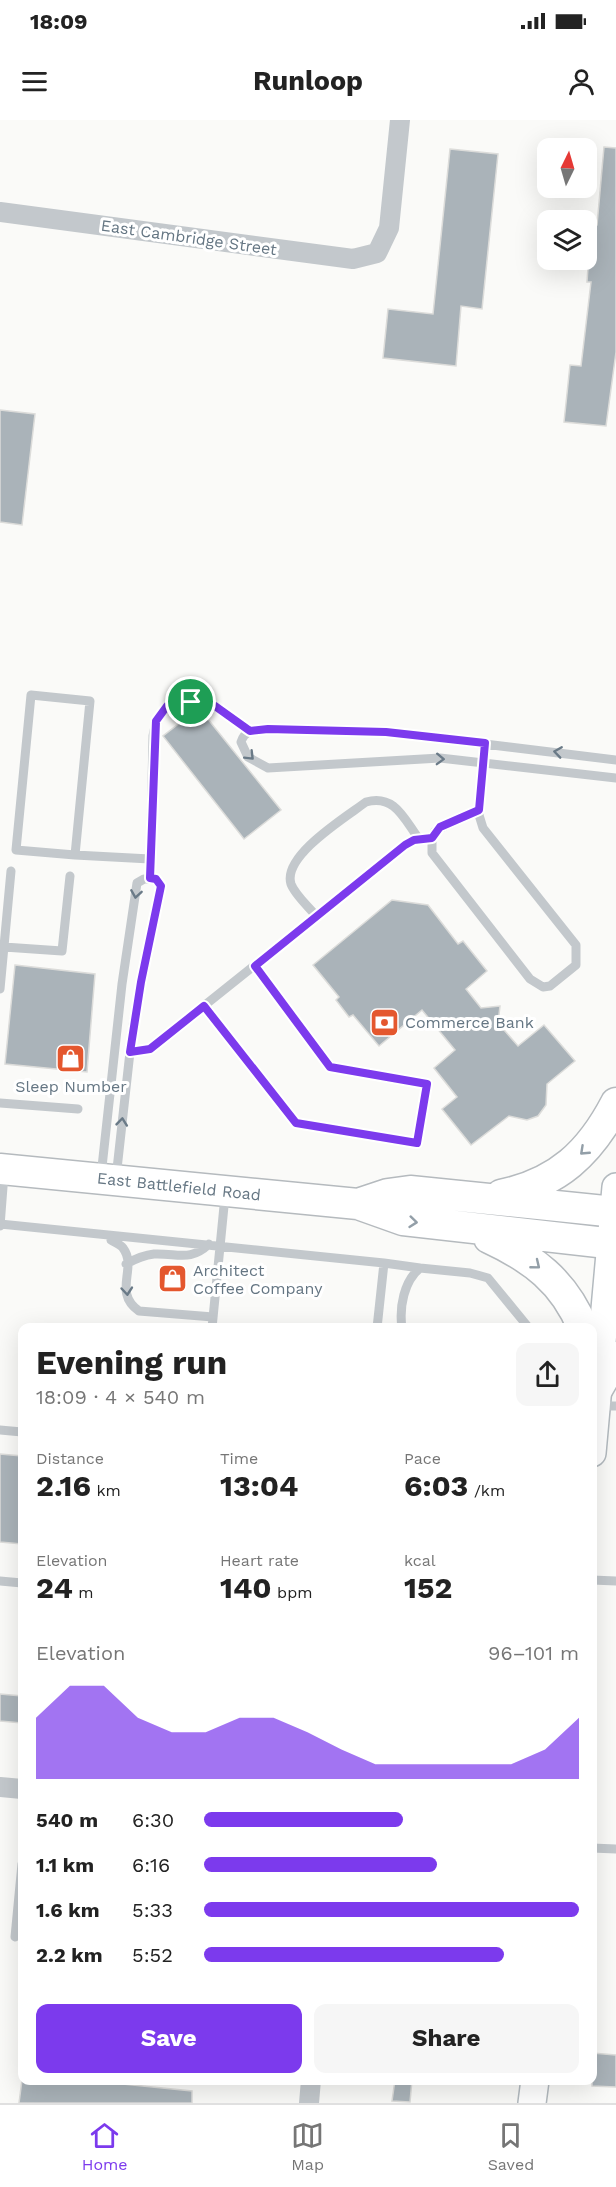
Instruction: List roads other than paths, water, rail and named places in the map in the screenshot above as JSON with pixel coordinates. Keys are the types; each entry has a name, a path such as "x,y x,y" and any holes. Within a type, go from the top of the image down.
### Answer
{"main road":[{"path":"484,1199 520,1191 547,1180 568,1165 594,1142 616,1103"},
{"name":"East Battlefield Road","path":"2,1169 358,1204 403,1220 613,1243"},
{"name":"East Battlefield Road","path":"358,1204 388,1194 410,1191 484,1199 615,1204"},
{"path":"597,1412 615,1204"},
{"path":"467,1227 523,1254 544,1271 567,1296 580,1323"},
{"path":"532,2103 534,2085"}],"street":[{"name":"East Cambridge Street","path":"0,212 353,259 377,253 389,228 400,120"},
{"path":"0,1787 18,1789"},
{"path":"309,2103 311,2085"}],"lane":[{"path":"75,855 90,701 31,695 15,850 75,855 150,859"},
{"path":"150,878 153,736 158,715 174,703 204,704 215,706 250,731"},
{"path":"616,760 386,732 268,729 250,731 243,737 241,746 248,758 268,768 419,758 483,762 616,778"},
{"path":"479,810 440,827 432,838 432,853 530,979 543,987 550,986 576,965 576,945 483,828 479,810 485,743"},
{"path":"317,917 292,886 290,874 295,860 366,802 379,798 393,805 419,839"},
{"path":"130,1052 150,1049 405,845 419,839 432,838"},
{"path":"0,989 11,871"},
{"path":"4,947 62,951 70,876"},
{"path":"150,878 156,879 161,886 141,982 109,1179 122,984 137,883 150,878"},
{"path":"204,1006 296,1123 417,1143 427,1084 330,1067 255,966"},
{"path":"0,1102 78,1109"},
{"path":"2,1169 0,1225 220,1245 470,1273 488,1278 525,1323"},
{"path":"111,1240 123,1248 126,1264 126,1295 129,1304 139,1311 212,1322 226,1191"},
{"path":"126,1264 153,1254 188,1256 199,1254 210,1244"},
{"path":"378,1323 384,1263"},
{"path":"402,1323 406,1287 412,1275 420,1268"},
{"path":"0,1430 18,1432"},
{"path":"597,1580 616,1581"},
{"path":"0,1581 18,1583"},
{"path":"597,1848 616,1850"},
{"path":"15,1937 18,1906"}],"place":[{"name":"Commerce Bank","path":"384,1022"},
{"name":"Sleep Number","path":"71,1058"},
{"name":"Architect Coffee Company","path":"172,1279"}]}
